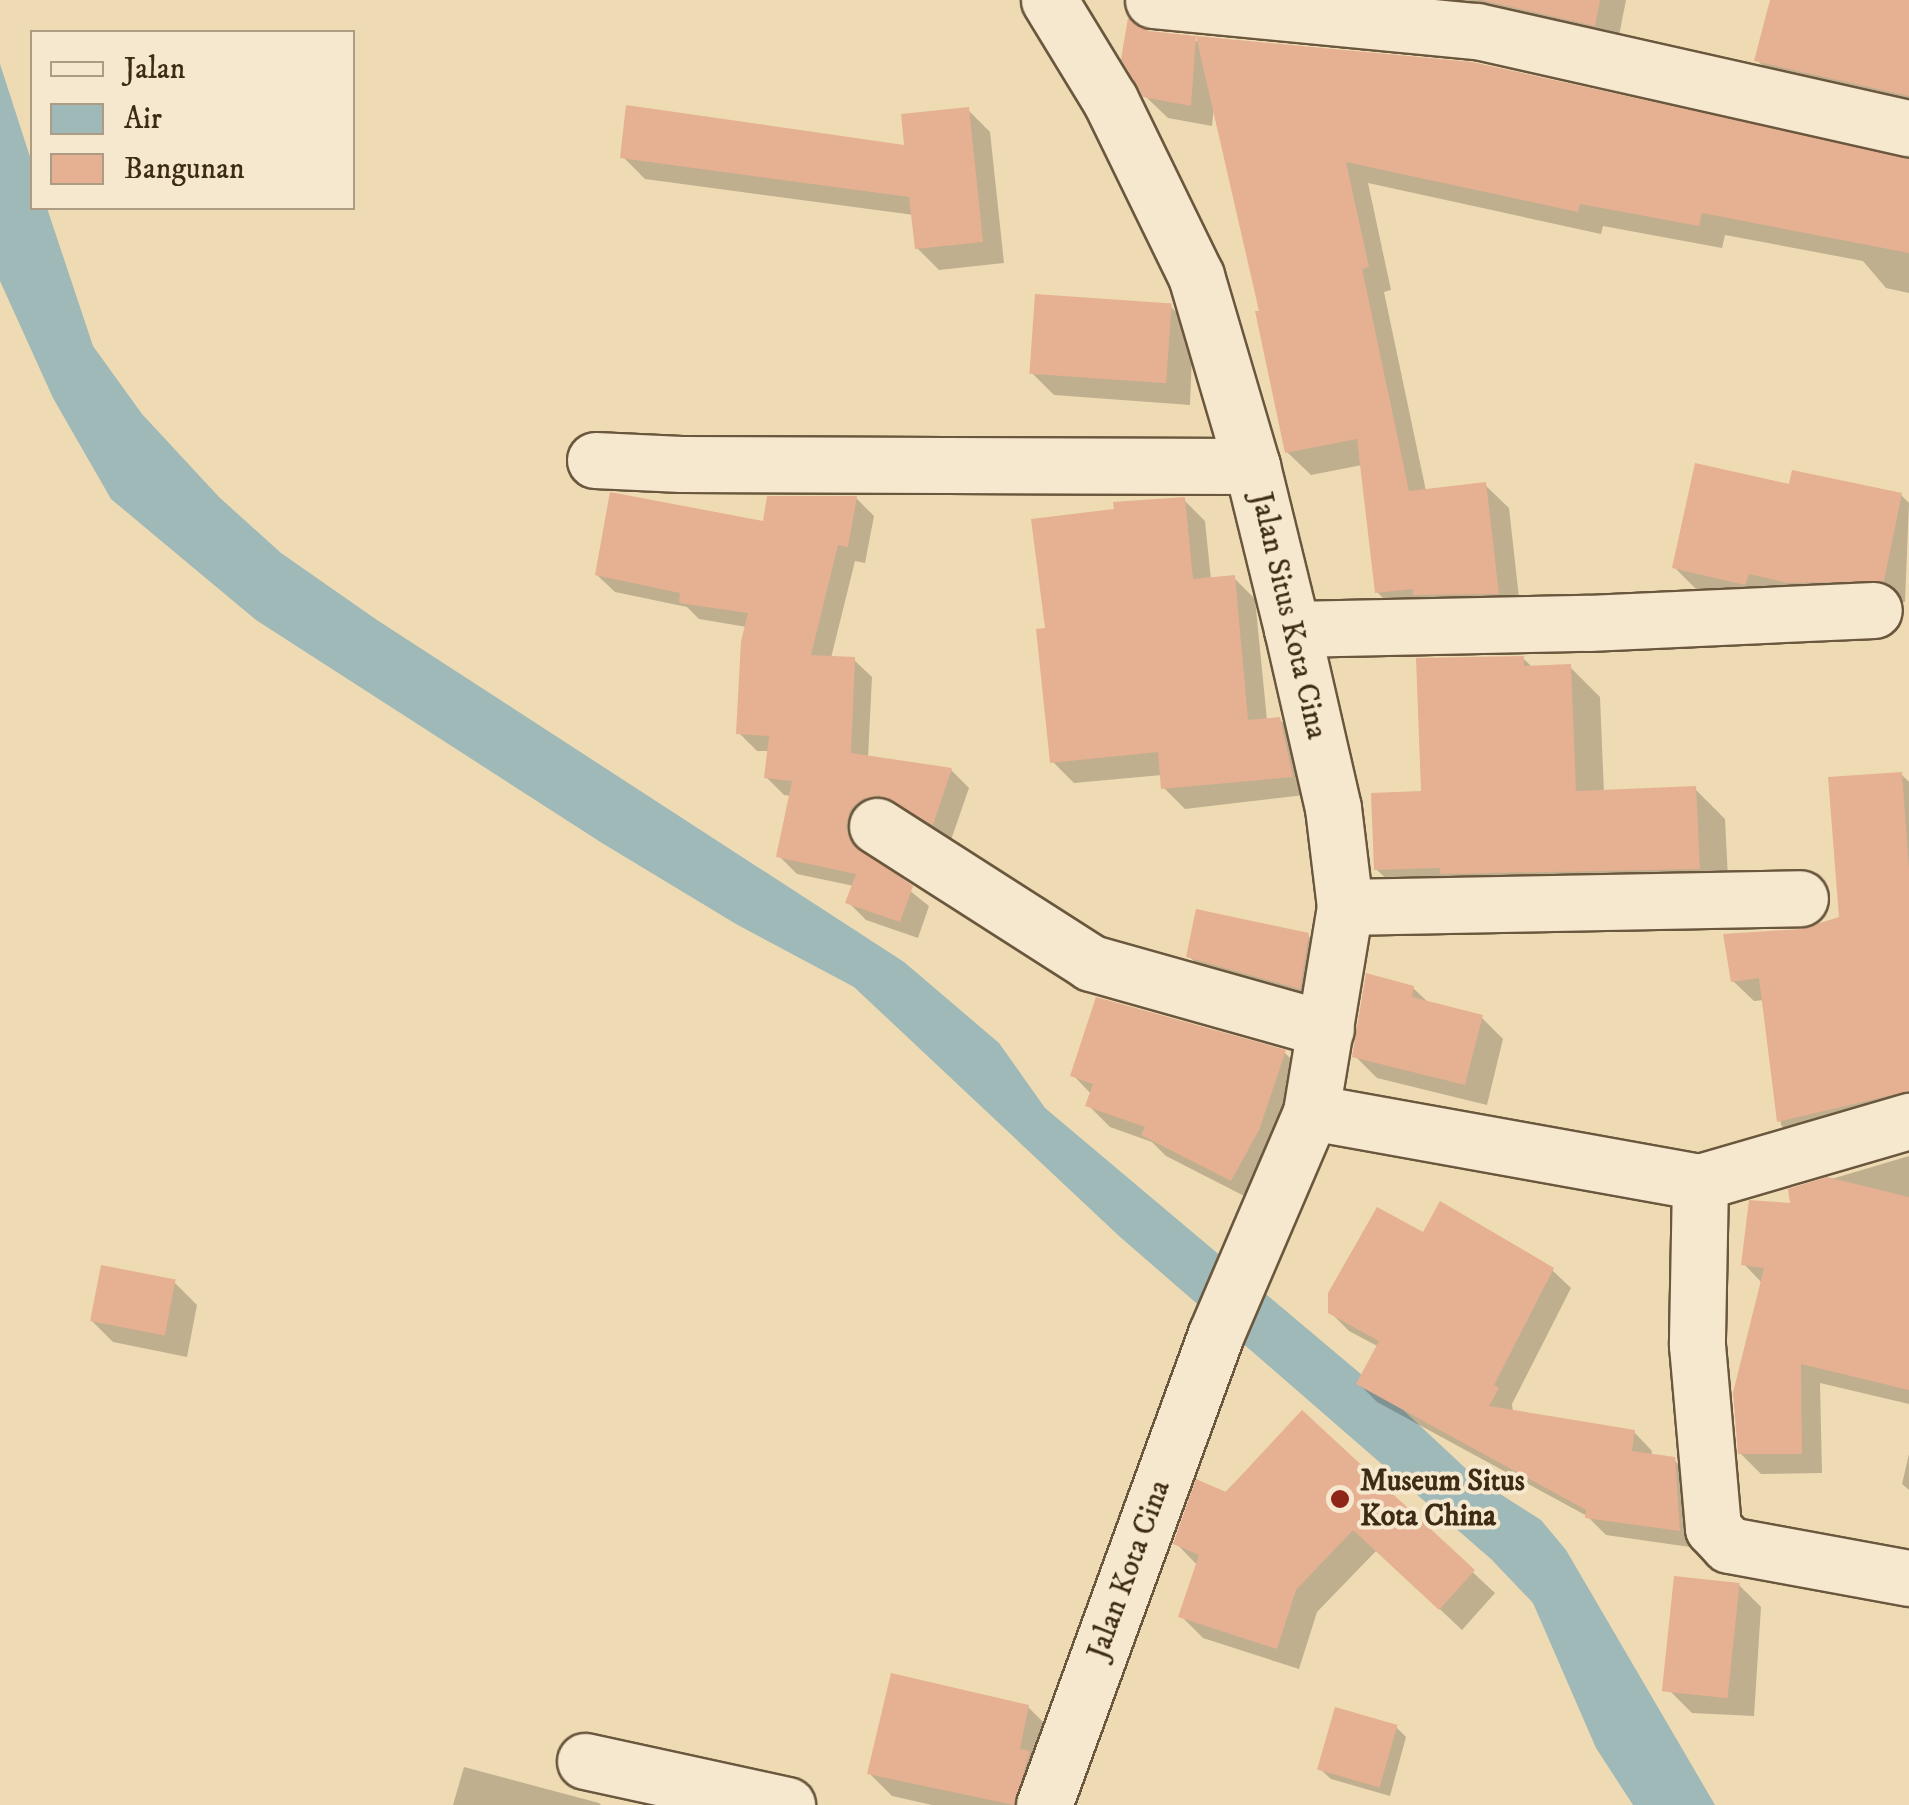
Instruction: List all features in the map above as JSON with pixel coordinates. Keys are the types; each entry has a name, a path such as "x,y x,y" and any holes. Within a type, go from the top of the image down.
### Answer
{"street":[{"name":"Jalan Situs Kota Cina","path":"1049,0 1110,100 1196,276 1252,466 1333,808 1345,906 1312,1112 1248,1259"},
{"path":"1153,0 1477,31 1909,128"},
{"path":"595,460 681,464 1252,466"},
{"path":"1292,629 1588,624 1874,610"},
{"path":"877,826 1090,963 1326,1029"},
{"path":"1345,906 1800,898"},
{"path":"1312,1112 1700,1182 1909,1122"},
{"path":"1700,1182 1697,1345 1712,1528 1729,1546 1909,1578"},
{"name":"Jalan Kota Cina","path":"1044,1805 1216,1334 1248,1259"},
{"path":"585,1762 787,1805"}],"water":[{"path":"0,64 30,157 30,210 48,210 93,346 142,414 219,497 281,553 377,620 904,962 999,1043 1045,1108 1400,1407 1478,1480 1541,1520 1566,1550 1715,1805 1633,1805 1596,1748 1533,1603 1491,1559 1119,1236 854,987 736,924 602,843 256,620 111,499 53,398 0,281"}],"building":[{"path":"1481,0 1600,0 1595,26"},
{"path":"1770,0 1909,0 1909,96 1754,61"},
{"path":"1128,18 1149,31 1196,36 1191,106 1143,97 1121,59"},
{"path":"1196,36 1472,62 1909,158 1909,253 1702,213 1699,226 1580,204 1578,212 1346,162 1369,267 1362,269 1409,491 1486,482 1499,594 1413,595 1413,589 1375,593 1357,439 1285,453 1255,311 1259,311"},
{"path":"626,105 904,145 901,114 969,107 983,242 915,249 909,197 620,158"},
{"path":"1035,294 1172,304 1166,383 1029,374"},
{"path":"1695,463 1789,484 1792,470 1902,493 1884,581 1787,583 1749,574 1745,585 1672,568"},
{"path":"610,492 763,521 767,496 857,496 848,547 838,545 811,655 855,657 851,753 952,768 933,825 879,795 862,799 850,810 846,826 850,841 913,886 900,922 845,903 856,874 776,857 792,781 764,778 769,736 736,734 741,641 748,613 679,603 680,593 595,575"},
{"path":"1185,497 1193,579 1235,575 1248,720 1280,717 1293,777 1161,789 1158,752 1050,763 1036,629 1045,628 1031,519 1114,509 1113,502"},
{"path":"1524,656 1524,666 1571,664 1576,791 1696,786 1700,869 1440,874 1440,868 1374,870 1371,793 1421,791 1416,658"},
{"path":"1902,772 1909,869 1909,1091 1777,1122 1759,978 1731,982 1723,934 1801,929 1839,917 1828,777"},
{"path":"1196,909 1309,933 1300,989 1186,957"},
{"path":"1366,973 1414,986 1412,997 1483,1015 1465,1085 1352,1057"},
{"path":"1096,997 1286,1050 1259,1130 1231,1181 1141,1135 1145,1127 1085,1106 1093,1084 1070,1076"},
{"path":"1827,1177 1909,1197 1909,1390 1801,1364 1802,1454 1738,1454 1733,1393 1764,1268 1741,1265 1749,1200 1790,1203 1788,1189"},
{"path":"1440,1201 1554,1268 1494,1385 1499,1388 1489,1406 1635,1430 1632,1451 1675,1457 1680,1531 1585,1518 1586,1510 1356,1384 1379,1341 1328,1313 1328,1293 1377,1207 1423,1232"},
{"path":"101,1265 176,1280 165,1335 90,1321"},
{"path":"1302,1410 1475,1570 1439,1610 1353,1530 1296,1590 1277,1649 1178,1617 1199,1555 1173,1544 1196,1479 1226,1492"},
{"path":"1674,1576 1740,1583 1728,1698 1662,1691"},
{"path":"891,1673 1029,1705 1020,1749 1030,1751 1014,1805 867,1774"},
{"path":"1335,1707 1397,1725 1380,1787 1317,1769"}],"place":[{"name":"Museum Situs Kota China","path":"1340,1499"}]}
